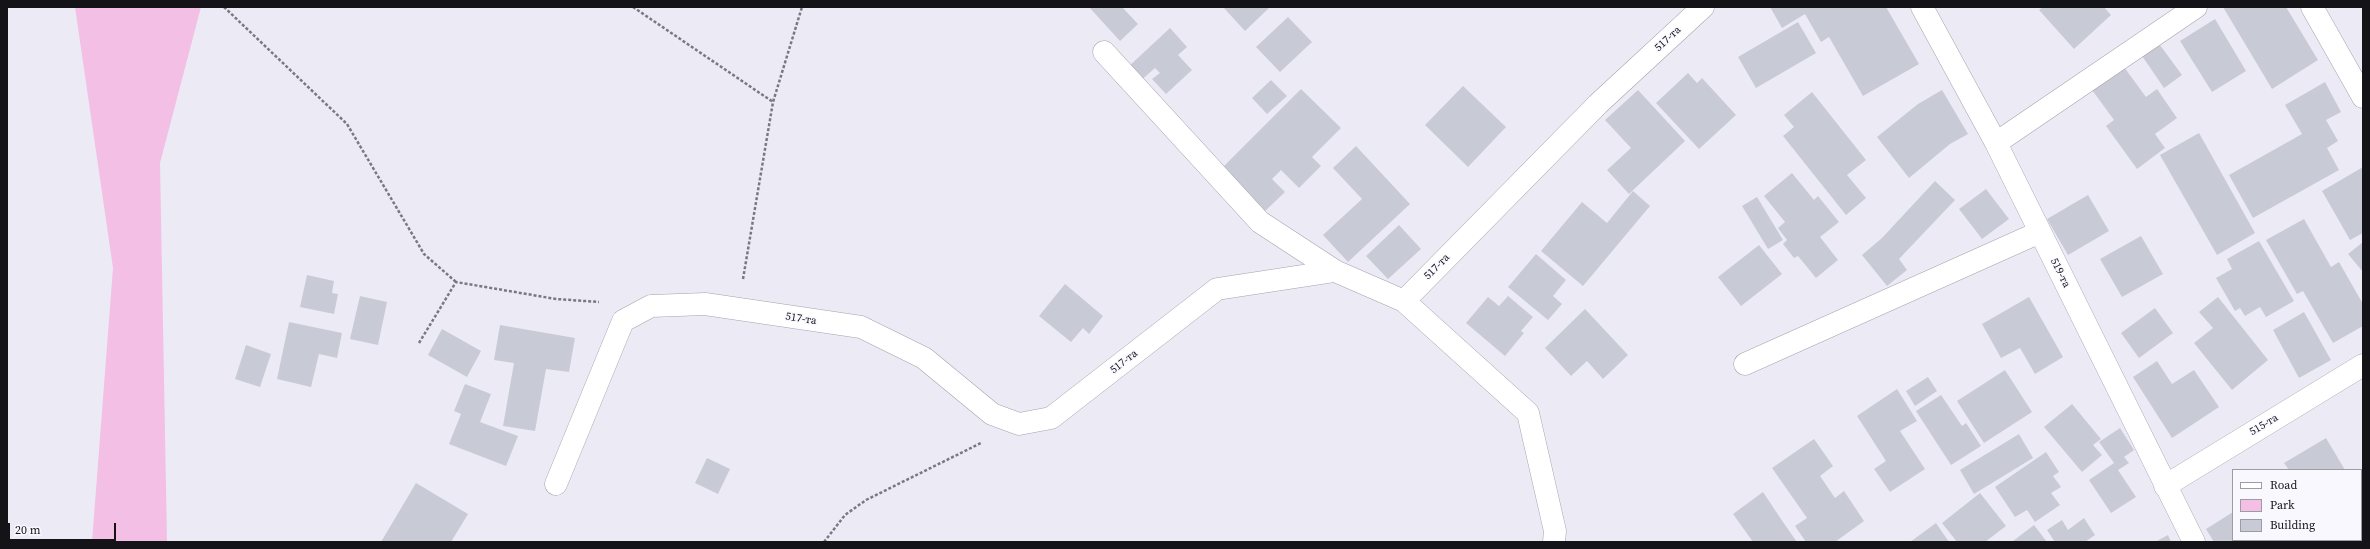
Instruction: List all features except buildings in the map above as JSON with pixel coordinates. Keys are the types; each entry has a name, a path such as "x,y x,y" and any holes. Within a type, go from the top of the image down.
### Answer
{"street":[{"name":"517-та","path":"1404,301 1598,104 1703,7"},
{"name":"519-та","path":"1922,7 1996,143 2194,542"},
{"path":"1996,143 2196,7"},
{"path":"2312,7 2363,98"},
{"path":"1104,52 1260,222 1335,271 1404,301 1528,413 1555,531 1554,542"},
{"path":"1745,364 2040,232"},
{"name":"517-та","path":"556,484 622,321 651,306 705,304 861,327 924,358 992,414 1019,424 1051,418 1217,289 1335,271"},
{"name":"515-та","path":"2165,486 2363,365"}],"path":[{"path":"224,7 347,124 424,254 456,282 556,299 604,303"},
{"path":"633,7 773,102"},
{"path":"738,309 773,102 802,7"},
{"path":"418,342 456,282"},
{"path":"824,542 845,515 866,500 1019,424"}],"green space":[{"path":"75,7 201,7 160,163 167,542 92,542 113,268"}]}
